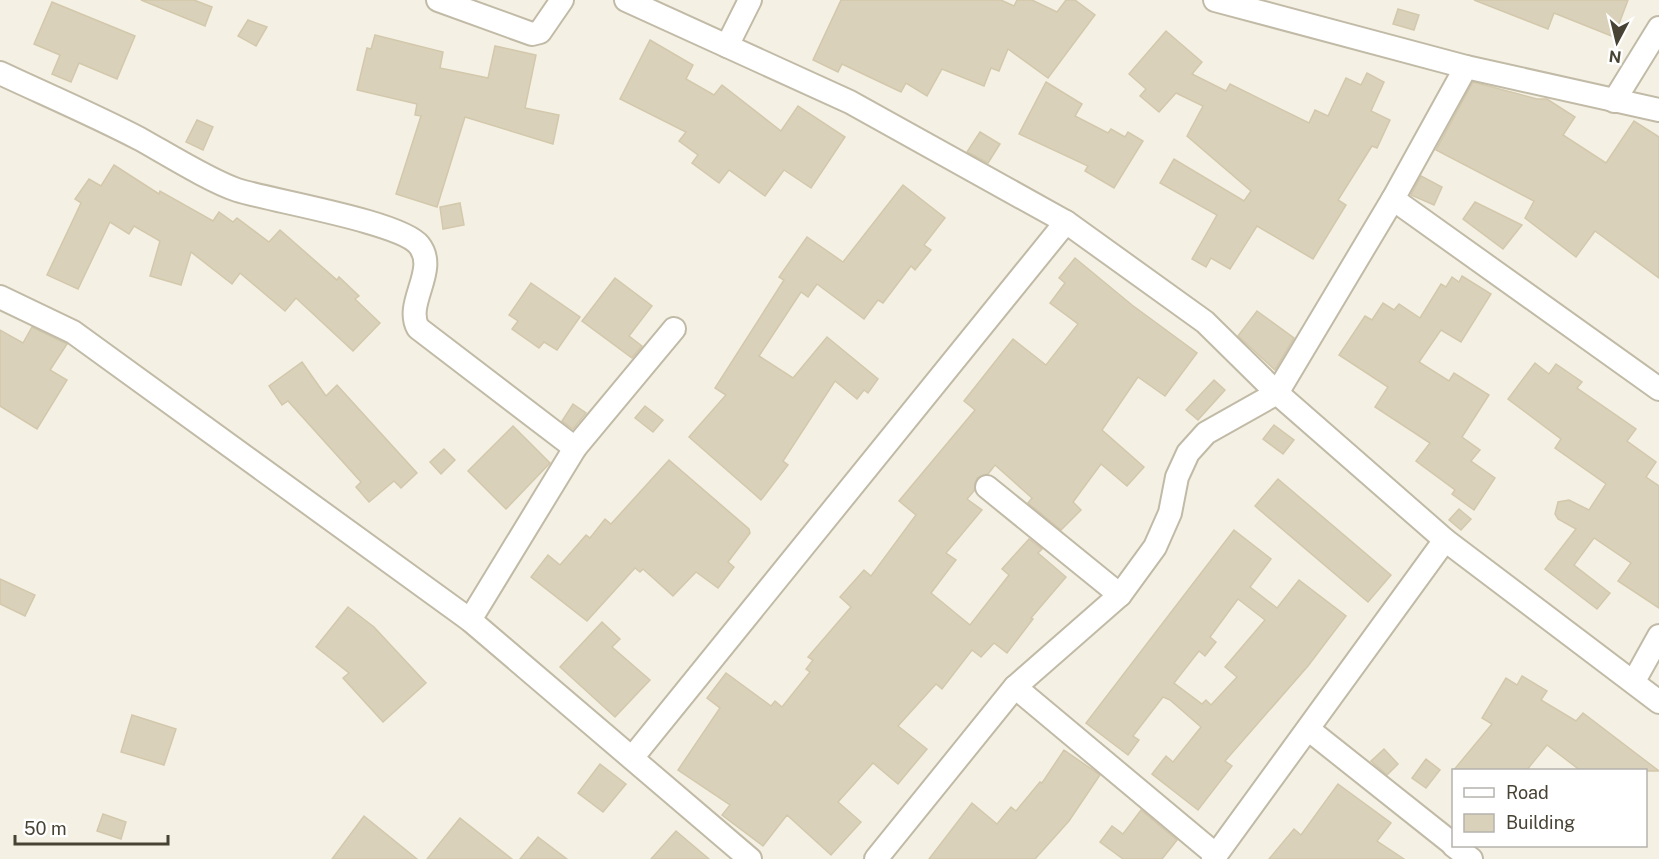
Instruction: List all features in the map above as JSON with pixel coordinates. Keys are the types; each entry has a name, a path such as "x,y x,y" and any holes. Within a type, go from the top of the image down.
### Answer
{"street":[{"path":"438,0 532,34 540,32 562,0"},
{"path":"626,0 850,102 1066,222 1205,322 1277,393 1445,540 1659,702"},
{"path":"727,46 750,0"},
{"path":"1215,0 1281,8 1466,67 1659,110"},
{"path":"1614,101 1659,28"},
{"path":"876,859 1015,687 1120,595 1159,538 1170,513 1177,477 1188,453 1206,433 1277,393 1393,199 1466,67"},
{"path":"0,73 111,124 235,189 385,227 412,238 421,247 424,256 424,278 414,313 418,328 575,448"},
{"path":"1393,199 1659,389"},
{"path":"632,759 1066,222"},
{"path":"0,297 73,332 470,620 750,859"},
{"path":"470,620 575,448 674,329"},
{"path":"987,487 1120,595"},
{"path":"1015,687 1214,857 1445,540"},
{"path":"1634,681 1659,636"},
{"path":"1308,729 1452,843"},
{"path":"1456,847 1471,859"}],"building":[{"path":"141,0 194,0 212,7 205,26"},
{"path":"841,0 1001,0 1014,6 1017,0 1032,0 1057,12 1066,0 1075,0 1095,15 1048,78 1008,49 999,71 991,68 984,86 942,69 927,96 906,83 901,92 842,64 838,72 813,60"},
{"path":"1474,0 1628,0 1614,37 1554,13 1548,29"},
{"path":"52,2 135,36 117,79 79,63 71,82 52,74 60,55 34,44"},
{"path":"1398,9 1419,15 1414,30 1393,24"},
{"path":"248,20 267,27 256,46 238,36"},
{"path":"1166,31 1202,62 1192,74 1226,91 1230,84 1309,123 1315,110 1328,116 1346,78 1361,85 1367,73 1384,82 1371,111 1390,120 1377,148 1372,146 1338,200 1346,205 1313,259 1257,226 1230,269 1211,258 1206,267 1192,259 1217,215 1160,183 1174,159 1244,201 1251,191 1187,136 1203,106 1176,93 1159,112 1140,96 1146,89 1129,74"},
{"path":"375,35 443,52 440,68 488,78 495,46 536,55 525,108 559,115 553,144 465,117 437,207 396,194 421,116 415,115 417,104 357,90 367,48 371,49"},
{"path":"650,40 693,65 686,79 714,95 722,85 781,131 798,106 845,137 811,188 784,170 765,196 729,170 719,183 692,163 698,155 679,141 686,132 620,99"},
{"path":"1046,82 1082,104 1075,116 1108,133 1111,129 1125,137 1128,132 1143,141 1114,188 1085,171 1088,166 1019,134"},
{"path":"1473,82 1537,99 1547,99 1575,117 1563,135 1606,163 1634,121 1659,137 1659,278 1595,231 1576,257 1525,218 1534,201 1436,150"},
{"path":"197,120 213,127 203,150 186,142"},
{"path":"980,132 1000,144 988,163 967,152"},
{"path":"114,165 159,194 160,191 213,221 219,212 233,222 237,218 269,242 280,230 337,280 339,277 359,296 355,299 380,323 353,351 296,298 285,311 240,273 232,284 191,252 181,285 150,276 160,241 134,226 129,234 110,222 78,289 47,275 81,203 75,199 89,179 101,186"},
{"path":"1421,176 1442,187 1434,205 1411,195"},
{"path":"903,185 945,218 924,245 931,250 915,270 911,266 883,303 878,300 864,319 817,284 808,297 801,292 759,356 793,378 827,337 878,379 868,393 864,390 857,399 835,381 783,461 788,465 761,500 689,437 726,395 715,388 784,280 779,277 807,237 843,262"},
{"path":"1475,202 1522,225 1503,249 1463,219"},
{"path":"460,203 464,225 443,229 440,207"},
{"path":"1075,258 1132,305 1197,353 1165,396 1138,377 1102,430 1144,467 1127,486 1101,464 1073,502 1081,510 1061,530 1028,503 1032,498 995,465 988,474 977,478 974,491 967,499 982,510 946,553 956,560 931,593 970,625 1009,575 1002,569 1029,539 1042,549 1038,553 1066,577 1031,618 1033,619 1007,653 994,643 981,657 972,650 942,689 936,684 898,726 927,749 898,784 873,763 838,802 861,822 831,855 787,815 763,846 722,815 730,805 678,770 720,708 707,698 726,673 771,706 775,701 782,707 810,672 806,669 813,660 808,657 851,607 840,597 864,570 871,576 916,515 899,501 975,410 964,401 1013,339 1046,365 1078,324 1050,303 1065,283 1059,278"},
{"path":"1462,276 1491,294 1461,342 1441,330 1419,362 1449,381 1454,373 1489,395 1462,437 1480,450 1471,461 1495,478 1474,510 1452,494 1455,490 1416,461 1430,443 1375,407 1388,387 1339,355 1365,316 1372,320 1383,303 1394,310 1399,304 1420,318 1441,284 1446,287 1452,277 1459,282"},
{"path":"615,278 652,306 629,336 642,346 632,358 582,321"},
{"path":"531,283 580,317 557,350 544,342 539,348 512,329 518,321 509,315"},
{"path":"1257,311 1294,338 1275,370 1238,336"},
{"path":"32,327 67,344 50,370 67,380 37,429 0,406 0,330 23,343"},
{"path":"302,362 326,396 337,385 417,473 401,488 394,481 369,502 356,487 361,482 288,401 282,405 269,386"},
{"path":"1535,363 1549,374 1556,364 1582,382 1577,388 1636,429 1627,441 1656,462 1646,477 1659,486 1659,608 1618,581 1631,563 1594,538 1574,565 1610,593 1597,609 1545,569 1576,529 1558,519 1555,514 1558,502 1569,500 1589,510 1606,484 1555,448 1561,439 1508,399"},
{"path":"1214,380 1225,390 1198,420 1186,410"},
{"path":"573,404 586,413 573,429 562,421"},
{"path":"645,406 663,420 653,432 635,418"},
{"path":"1274,425 1294,440 1283,454 1263,439"},
{"path":"513,426 550,463 506,509 468,471"},
{"path":"444,449 455,460 441,474 430,462"},
{"path":"669,460 749,529 750,533 728,562 734,567 718,588 696,572 673,596 643,569 640,572 635,568 587,621 531,577 548,555 560,565 586,535 590,538 605,519 611,524"},
{"path":"1278,479 1391,575 1368,602 1255,506"},
{"path":"1459,509 1471,519 1461,530 1449,520"},
{"path":"1234,530 1271,559 1250,587 1277,608 1299,580 1346,616 1308,666 1225,761 1232,766 1198,810 1152,774 1166,756 1173,762 1201,727 1170,700 1163,697 1133,736 1139,740 1128,755 1086,723","holes":["1238,599 1265,620 1225,667 1237,677 1211,705 1206,700 1202,704 1174,683 1199,651 1205,656 1216,642 1210,637"]},
{"path":"0,579 35,595 25,616 0,604"},
{"path":"348,607 374,627 426,683 383,722 343,678 349,673 316,647"},
{"path":"602,622 620,639 612,647 650,680 615,717 560,667"},
{"path":"1522,676 1547,691 1541,700 1576,721 1583,713 1659,771 1578,769 1547,745 1528,769 1455,769 1492,724 1482,718 1506,678 1517,685"},
{"path":"132,715 176,729 164,765 121,752"},
{"path":"1384,749 1398,764 1387,775 1371,761"},
{"path":"1064,750 1100,775 1069,821 1035,859 929,859 972,803 997,824 1011,807 1016,811 1040,782 1042,783"},
{"path":"1426,759 1440,770 1426,788 1412,778"},
{"path":"600,764 626,784 603,812 578,793"},
{"path":"1338,784 1391,823 1377,841 1404,859 1269,859 1294,829 1301,835"},
{"path":"1141,810 1177,840 1162,859 1123,859 1100,842 1112,826 1123,834"},
{"path":"103,814 126,822 121,839 97,831"},
{"path":"364,816 417,859 332,859"},
{"path":"460,818 512,859 427,859"},
{"path":"676,831 709,859 651,859"},
{"path":"538,837 567,859 520,859"}]}
